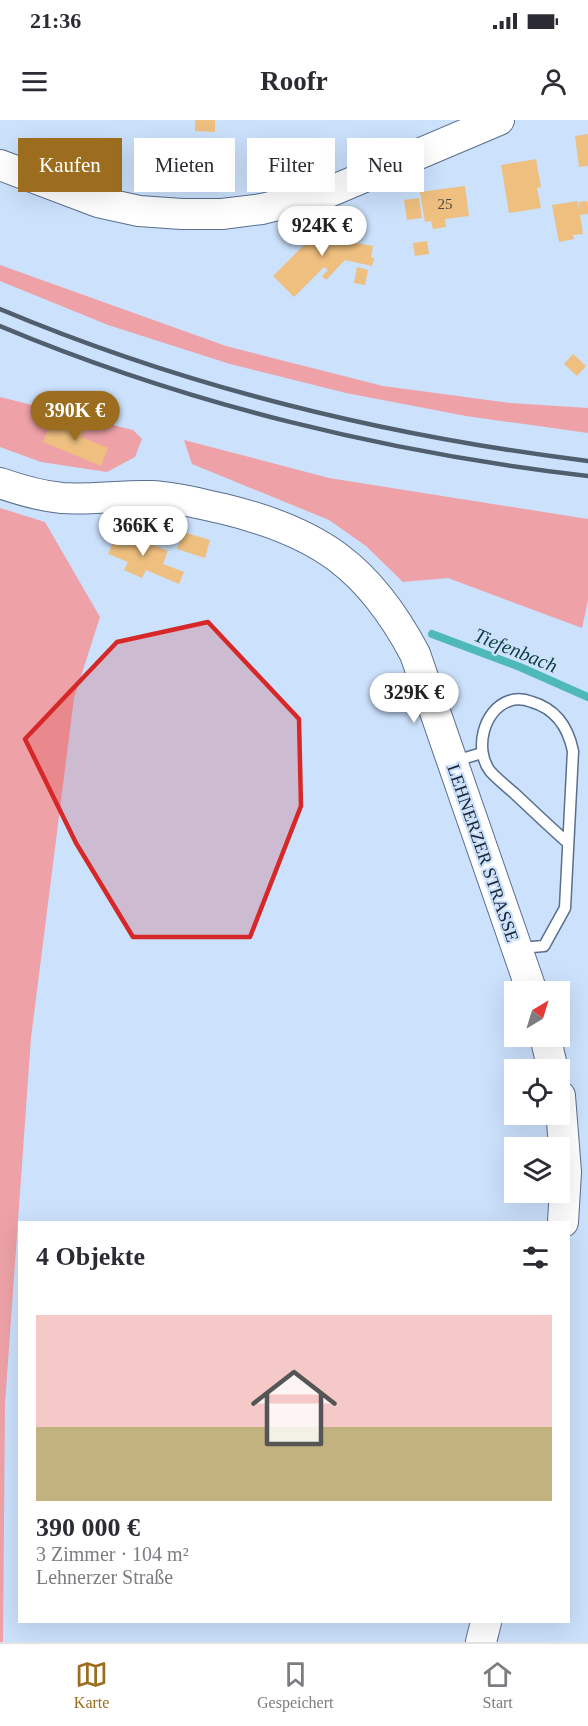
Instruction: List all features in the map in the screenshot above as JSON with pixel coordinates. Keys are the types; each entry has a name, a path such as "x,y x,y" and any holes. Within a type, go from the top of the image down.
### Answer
{"street":[{"path":"0,165 58,189 139,211 222,214 262,209 329,192 499,120"},
{"name":"LEHNERZER STRASSE","path":"0,483 40,496 62,498 154,496 183,500 271,523 318,544 359,574 394,615 415,654 452,762 530,947 532,981"},
{"path":"562,1125 566,1172 563,1221"},
{"path":"481,1642 486,1623"}],"lane":[{"path":"530,947 565,908 573,751 570,736 550,710 523,699 508,701 496,710 487,722 482,737 482,753 489,770 568,843"},
{"path":"452,762 482,753"}],"highlighted area":[{"path":"208,622 299,719 301,806 250,937 133,937 76,843 25,739 117,642"}],"shaded area":[{"path":"0,265 226,346 383,386 510,403 588,408 588,433 466,416 346,393 230,364 108,325 0,281"},
{"path":"0,397 133,430 142,439 135,457 107,472 41,462 0,447"},
{"path":"184,440 329,478 588,519 588,600 582,628 448,578 403,582 366,546 329,520 192,464"},
{"path":"0,508 45,522 100,617 74,698 31,1038 5,1404 3,1642 0,1642"}],"building":[{"path":"195,120 215,120 215,132 195,131"},
{"path":"588,134 588,166 579,167 575,136"},
{"path":"536,159 541,187 537,188 541,208 509,213 501,165"},
{"path":"465,186 469,216 445,219 446,227 433,229 431,221 425,222 420,192"},
{"path":"419,198 422,218 407,220 404,200"},
{"path":"578,201 579,210 579,202 587,201 588,206 588,214 580,215 583,234 573,235 574,239 559,242 552,205"},
{"path":"334,215 344,225 351,242 373,246 372,266 345,260 326,280 322,276 328,270 324,267 294,297 273,276"},
{"path":"427,241 429,254 415,256 413,243"},
{"path":"357,267 368,270 365,285 354,283"},
{"path":"573,354 586,366 577,376 564,364"},
{"path":"52,420 69,427 71,421 85,427 81,437 108,448 101,466 43,442"},
{"path":"118,530 168,551 163,564 184,572 179,584 146,570 142,578 124,570 128,562 108,554"},
{"path":"183,532 210,540 205,558 177,549"}],"waterway":[{"name":"Tiefenbach","path":"432,634 520,667 588,697"}],"railway":[{"path":"0,309 143,363 289,405 437,438 588,461"},
{"path":"0,326 142,379 289,422 438,454 588,476"}]}
